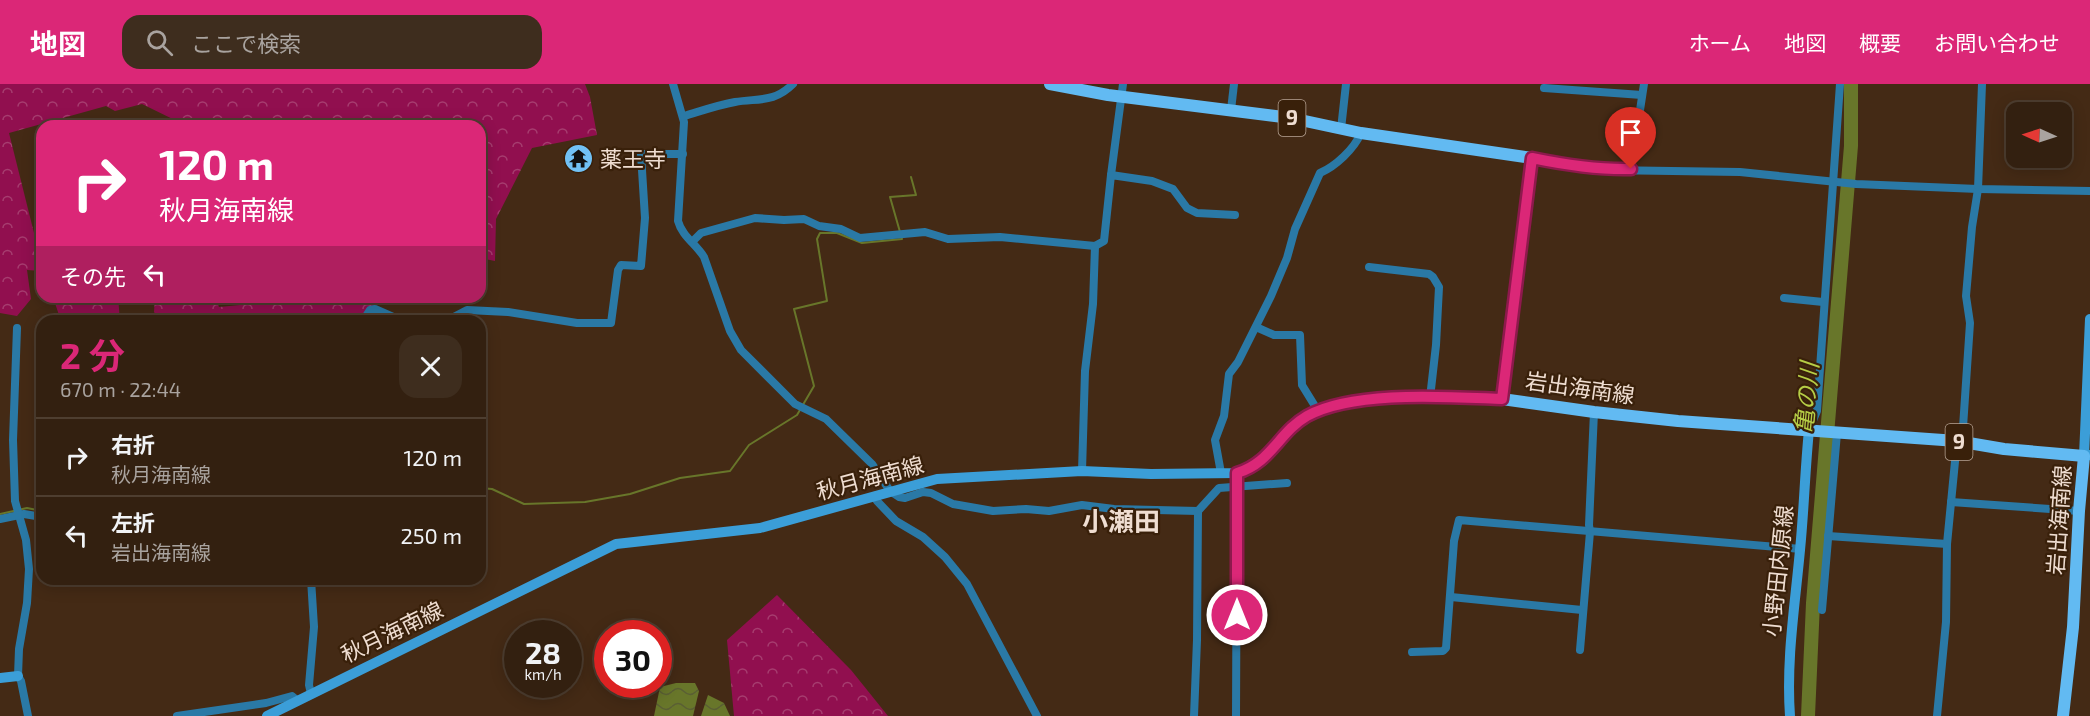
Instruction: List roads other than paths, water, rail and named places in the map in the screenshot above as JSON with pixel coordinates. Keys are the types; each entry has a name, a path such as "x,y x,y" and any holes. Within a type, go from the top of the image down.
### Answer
{"main road":[{"name":"9","path":"1050,84 1122,90 1231,110 1291,118 1361,133 1532,158"},
{"name":"岩出海南線","path":"1532,158 1502,399 1678,421 1959,442 2004,449 2087,455 2079,511 2073,627 2063,716"},
{"path":"2087,455 2090,319"},
{"name":"秋月海南線","path":"267,716 616,544 760,528 937,479 1082,471 1152,474 1237,473 1256,466 1264,460 1296,423 1318,411 1355,401 1380,398 1502,399"},
{"name":"小野田内原線","path":"1790,716 1788,687 1790,653 1812,431"},
{"path":"0,678 18,676"}],"street":[{"path":"673,84 684,116 678,221 681,230 704,257 730,331 741,350 795,404 826,419 872,464 890,491 905,498 923,492 931,493 953,504 993,511 1026,509 1049,511 1082,505 1114,509 1198,512"},
{"path":"684,116 735,102 773,98 785,92 793,84"},
{"path":"1231,110 1234,84"},
{"path":"1341,129 1346,84"},
{"path":"1631,169 1644,84"},
{"path":"1812,431 1817,411 1840,84"},
{"path":"1937,716 1946,622 1947,544 1970,323 1966,296 1978,189 1982,84"},
{"path":"1544,87 1642,95"},
{"path":"692,242 701,233 755,218 804,219 819,226 841,229 860,238 925,232 948,239 1000,237 1095,246 1104,241 1110,175 1122,90"},
{"path":"1221,473 1215,440 1224,416 1229,374 1238,362 1256,327 1287,258 1295,229 1320,173 1330,169 1338,162 1361,133"},
{"path":"458,315 467,310 508,312 577,323 612,323 618,270 621,265 641,266 645,218 640,154 683,154"},
{"path":"1532,158 1604,170 1740,172 1856,184 2090,191"},
{"path":"1110,175 1152,180 1173,189 1187,208 1197,213 1235,215"},
{"path":"1082,471 1095,246"},
{"path":"1369,267 1429,274 1439,287 1430,398"},
{"path":"1784,297 1823,302"},
{"path":"367,315 370,310 375,309 389,315"},
{"path":"1256,327 1274,336 1300,335 1302,385 1318,411"},
{"path":"17,328 13,440 15,501 26,540 29,570 18,676 28,716"},
{"path":"1580,650 1590,532 1594,412"},
{"path":"1822,610 1836,433"},
{"path":"1236,716 1237,473"},
{"path":"1194,716 1198,512 1219,488 1287,483"},
{"path":"874,496 896,521 923,537 945,557 967,584 1037,716"},
{"path":"1951,502 2079,511"},
{"path":"0,519 18,515 36,516"},
{"path":"1412,652 1443,651 1446,648 1454,541 1459,520 1801,549"},
{"path":"1828,536 1947,544"},
{"path":"311,585 314,627 309,685 311,694"},
{"path":"1451,597 1582,610"},
{"path":"177,716 266,703 292,696 298,701"}],"water":[{"path":"695,683 699,691 693,716 654,716 658,698 672,698 672,684"},
{"path":"708,695 724,703 730,716 701,716"}],"waterway":[{"name":"亀の川","path":"1808,716 1813,603 1851,146 1851,84"},
{"path":"486,488 492,489 524,504 585,502 630,494 680,478 730,471 749,445 797,415 814,386 794,309 827,301 817,239 820,233 837,233 862,243 902,239 890,197 916,195 911,177"},
{"path":"0,514 27,508 36,510"}],"place":[{"name":"薬王寺","path":"579,159"}],"district":[{"name":"小瀬田","path":"1121,522"}]}
